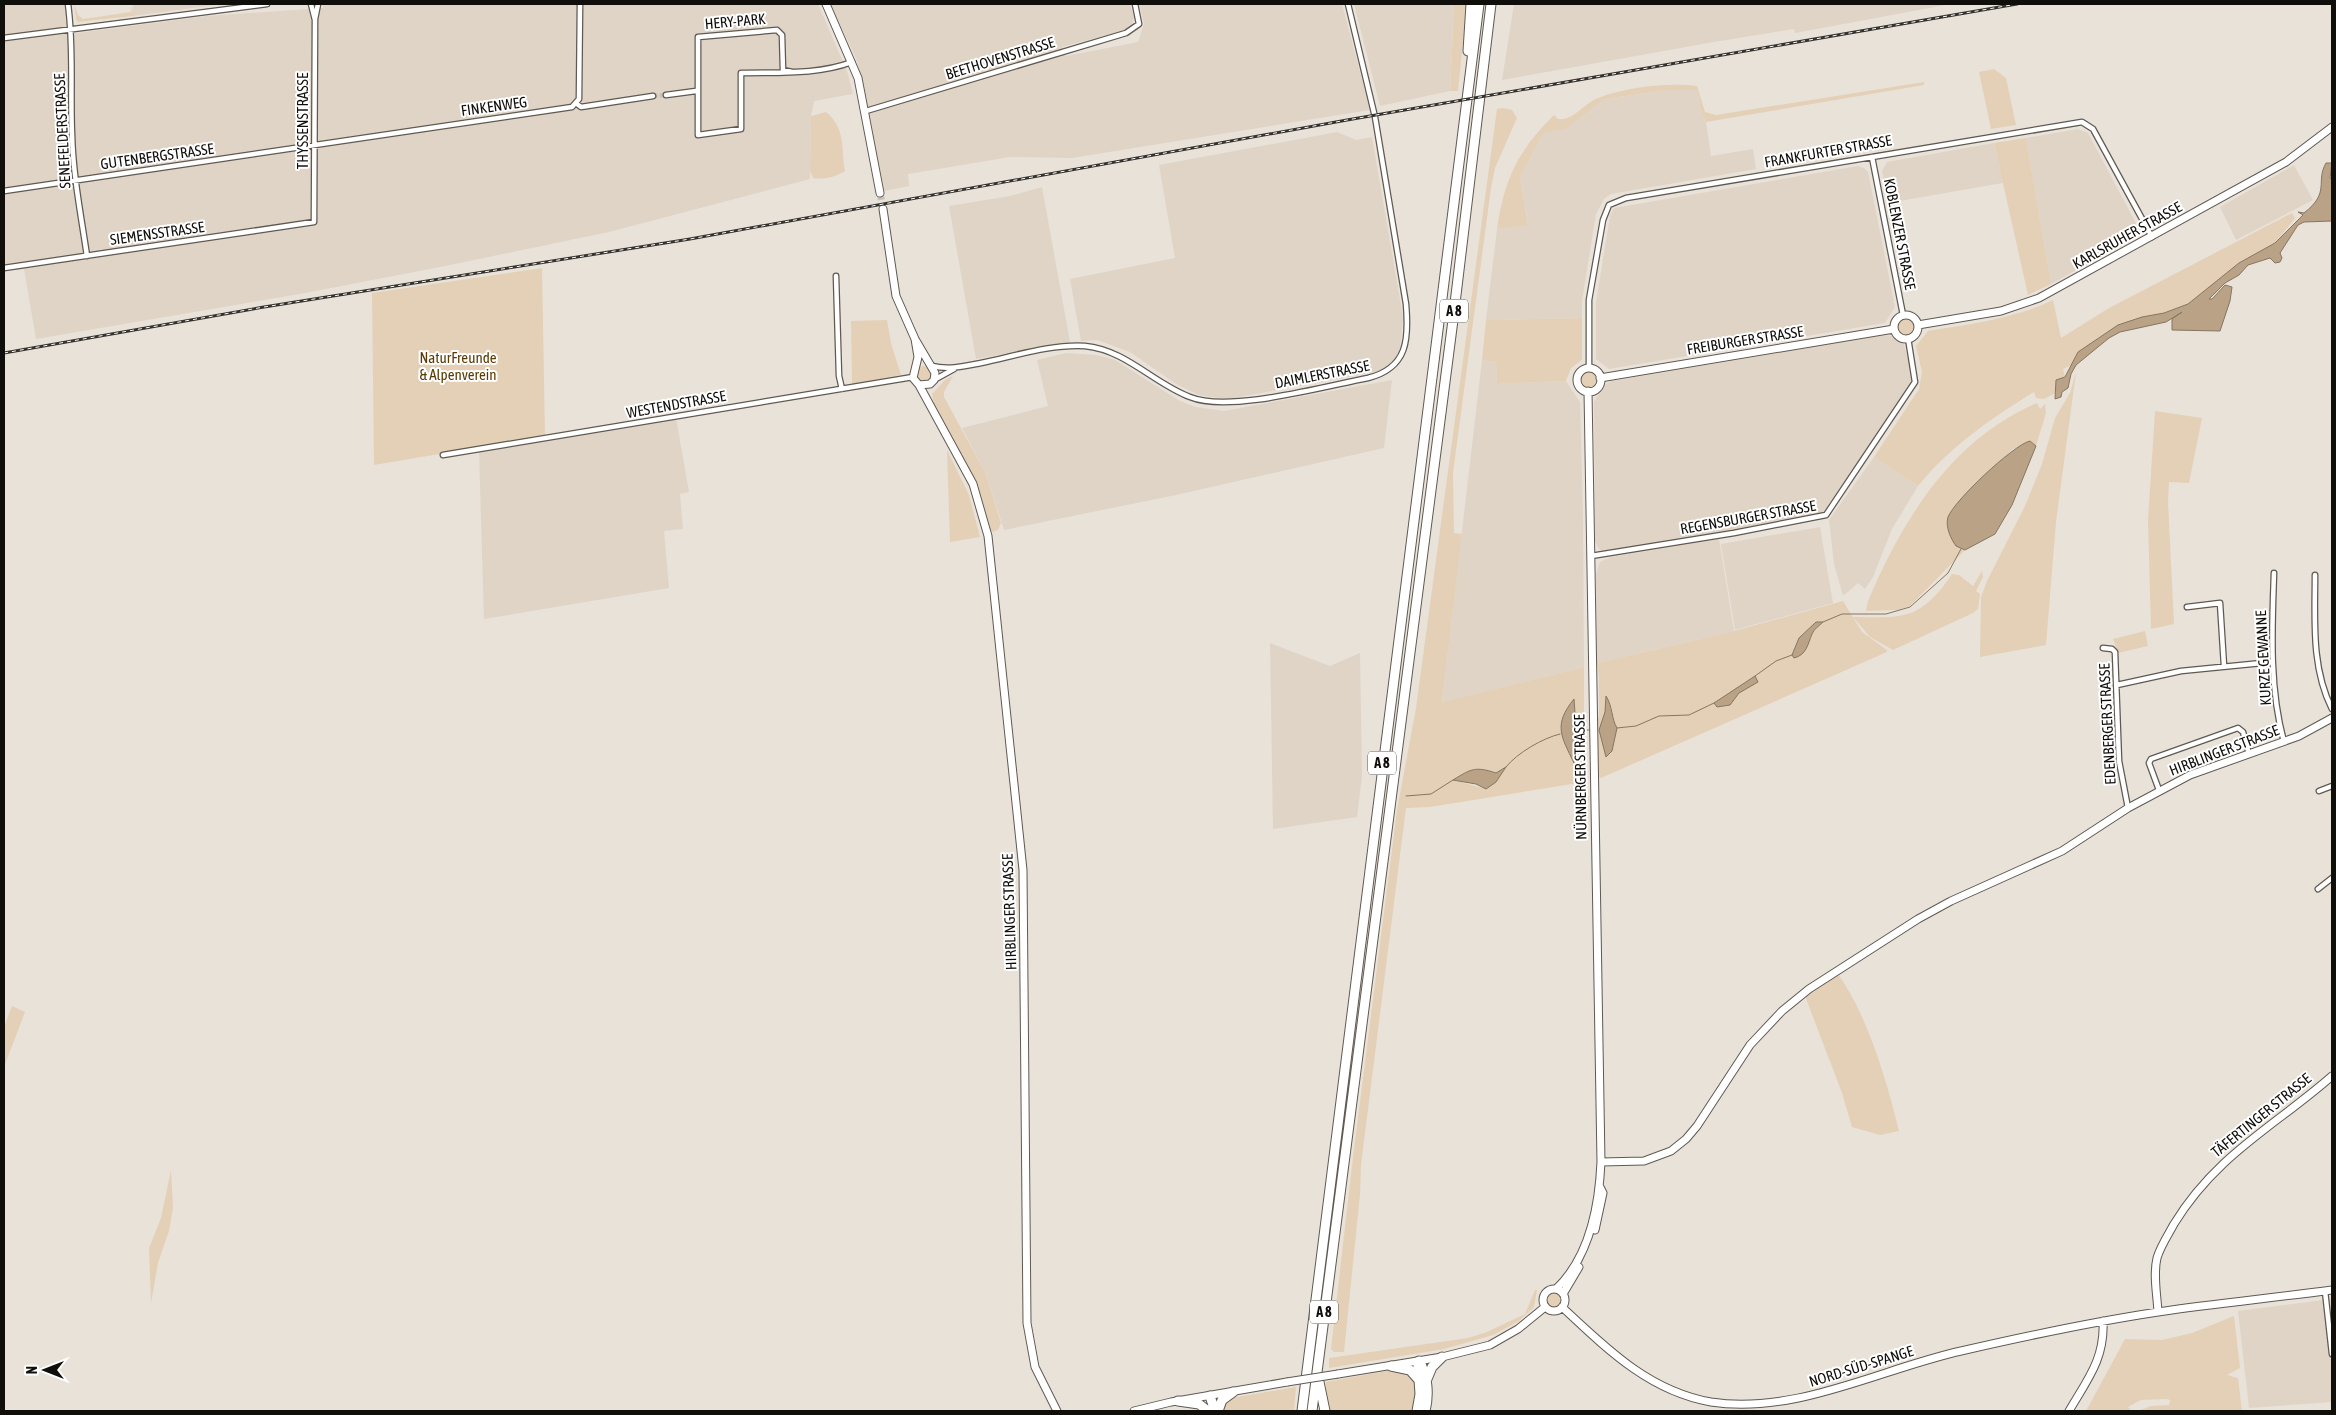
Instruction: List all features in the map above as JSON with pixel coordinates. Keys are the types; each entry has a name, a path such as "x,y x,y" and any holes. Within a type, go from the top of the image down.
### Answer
{"highway":[{"path":"1470,78 1468,47 1471,4"},
{"name":"A 8","path":"1302,1411 1479,4"},
{"name":"A 8","path":"1312,1411 1491,4"},
{"path":"1488,36 1496,4"},
{"path":"1417,1411 1423,1382 1432,1367 1442,1357"},
{"path":"1419,1361 1428,1402 1425,1411"},
{"path":"1391,1366 1410,1370 1423,1382"},
{"path":"1316,1369 1325,1411"},
{"path":"1217,1411 1222,1400 1233,1392"},
{"path":"1210,1396 1217,1411"},
{"path":"1209,1411 1210,1396"},
{"path":"1178,1401 1199,1404 1209,1411"}],"street":[{"name":"SENEFELDERSTRASSE","path":"68,4 71,29 72,134 76,180 88,256"},
{"path":"4,38 267,4"},
{"name":"THYSSENSTRASSE","path":"314,222 315,4"},
{"path":"580,4 579,100 577,104 581,106 653,96"},
{"path":"826,4 852,62 866,111 880,193"},
{"name":"BEETHOVENSTRASSE","path":"866,111 1126,33 1139,24 1136,4"},
{"name":"DAIMLERSTRASSE","path":"930,365 957,367 1062,347 1094,348 1123,357 1175,391 1192,398 1220,404 1368,378 1384,374 1393,367 1400,358 1405,346 1408,331 1406,304 1375,118 1348,4"},
{"name":"HERY-PARK","path":"792,72 783,70 782,35 779,31 737,35 701,35 697,40 696,91 698,135 738,131 742,126 742,73 792,72 824,70 852,62"},
{"path":"666,95 696,91"},
{"name":"FINKENWEG","path":"314,145 572,107 577,104"},
{"name":"FRANKFURTER STRASSE","path":"1589,368 1589,300 1603,220 1608,205 1626,198 2082,122 2093,129 2152,237"},
{"name":"KARLSRUHER STRASSE","path":"1918,324 2001,311 2024,304 2057,289 2286,162 2332,127"},
{"name":"GUTENBERGSTRASSE","path":"4,191 314,145"},
{"name":"KOBLENZER STRASSE","path":"1872,157 1903,315"},
{"name":"HIRBLINGER STRASSE","path":"883,210 894,291 915,339 936,373 932,382 930,397 937,420"},
{"name":"SIEMENSSTRASSE","path":"4,268 314,222"},
{"path":"836,276 839,376 842,389"},
{"path":"1903,315 1912,317 1918,324 1915,334 1908,338 1898,336 1894,329 1896,320 1903,315"},
{"name":"FREIBURGER STRASSE","path":"1600,378 1894,329"},
{"name":"REGENSBURGER STRASSE","path":"1591,556 1751,530 1826,515 1915,382 1908,338"},
{"name":"HIRBLINGER STRASSE","path":"915,339 918,356 913,377 920,385 937,420 964,465 980,505 988,536 1023,870 1027,1323 1035,1366 1057,1411"},
{"path":"917,366 930,365"},
{"name":"DAIMLERSTRASSE","path":"932,382 957,367"},
{"path":"1589,368 1596,370 1600,378 1598,387 1588,392 1581,388 1578,377 1582,370 1589,368"},
{"name":"WESTENDSTRASSE","path":"443,455 913,377"},
{"path":"920,385 932,382"},
{"name":"NÜRNBERGER STRASSE","path":"1587,1247 1600,1186 1601,1162 1588,392"},
{"name":"KURZE GEWANNE","path":"2274,573 2272,662 2275,698 2284,742"},
{"path":"2315,575 2317,656 2324,693 2332,709"},
{"path":"2187,607 2220,603 2224,666"},
{"name":"EDENBERGER STRASSE","path":"2103,648 2112,649 2115,652 2118,685 2119,761 2128,808"},
{"path":"2118,685 2161,674 2272,662"},
{"name":"HIRBLINGER STRASSE","path":"1601,1162 1644,1161 1671,1150 1686,1139 1697,1126 1756,1039 1782,1011 1809,990 1922,916 2062,851 2128,808 2190,775 2284,742 2332,718"},
{"path":"2159,790 2149,763 2151,759 2238,728 2243,732 2249,754"},
{"path":"2320,791 2332,786"},
{"path":"2318,889 2332,878"},
{"name":"TÄFERTINGER STRASSE","path":"2158,1312 2155,1277 2157,1257 2182,1212 2200,1188 2232,1155 2332,1076"},
{"path":"1556,1289 1563,1294 1565,1301 1562,1307 1553,1311 1545,1307 1543,1300 1545,1294 1556,1289 1570,1273 1587,1247"},
{"path":"1563,1294 1587,1247"},
{"path":"2329,1291 2332,1353"},
{"name":"NORD-SÜD-SPANGE","path":"1562,1307 1612,1353 1640,1375 1674,1392 1712,1402 1744,1405 1798,1398 1938,1357 2103,1321 2169,1310 2329,1291"},
{"path":"1134,1411 1178,1401 1442,1357 1490,1345 1518,1329 1545,1307"},
{"path":"2070,1411 2100,1355 2104,1338 2103,1321"}],"shaded area":[{"path":"4,4 65,4 69,34 207,16 323,8 323,4 818,4 847,71 853,94 814,101 811,116 810,179 609,232 445,266 305,293 36,339 24,269 4,271"},
{"path":"133,4 222,4 133,16"},
{"path":"830,4 1130,4 1134,17 1130,29 1062,47 1066,56 1138,42 1144,24 1139,4 1342,4 1370,110 1072,158 1010,157 908,174 909,186 884,191 861,75 855,56"},
{"path":"1354,4 1454,4 1450,91 1380,106"},
{"path":"1514,4 1951,4 1795,33 1794,29 1502,80"},
{"path":"1666,90 1697,90 1701,111 1706,122 1711,156 1753,149 1756,169 1611,194 1604,199 1596,214 1582,301 1582,318 1486,320 1497,229 1528,224 1520,177 1544,133 1566,129 1605,99"},
{"path":"2078,129 2088,133 2139,229 2134,238 2051,284 2026,138"},
{"path":"1337,132 1356,140 1372,137 1403,317 1400,350 1395,360 1387,367 1375,372 1234,398 1219,398 1199,395 1176,384 1130,352 1097,340 1081,341 1070,279 1175,258 1159,165"},
{"path":"1994,143 2003,183 1888,203 1882,171 1887,162"},
{"path":"2326,163 2332,163 2330,178 2332,180 2332,221 2304,222 2298,225 2280,253 2282,258 2280,262 2275,263 2270,258 2248,265 2239,275 2225,283 2209,299 2212,299 2225,285 2232,287 2230,301 2220,331 2172,330 2172,319 2182,312 2166,322 2120,332 2109,338 2076,365 2071,374 2068,388 2062,392 2061,397 2055,399 2056,380 2065,377 2078,352 2118,325 2142,317 2164,313 2188,304 2239,263 2275,243 2303,215 2298,212 2304,213 2317,199"},
{"path":"2294,165 2313,200 2236,240 2220,207"},
{"path":"1858,166 1868,172 1895,307 1885,323 1609,369 1596,359 1596,302 1610,216 1614,208"},
{"path":"1042,187 1070,342 976,359 949,206 1010,196"},
{"path":"1882,335 1893,336 1904,344 1912,374 1911,384 1822,514 1605,552 1599,549 1595,541 1594,402 1604,385 1612,381"},
{"path":"1066,353 1096,355 1115,360 1180,401 1196,407 1224,411 1392,380 1384,448 1176,495 1004,530 986,474 962,428 1048,406 1037,360"},
{"path":"1482,360 1496,362 1497,384 1566,381 1580,402 1584,667 1442,702"},
{"path":"676,418 689,492 680,494 683,529 664,531 669,588 484,619 479,451"},
{"path":"2030,441 2036,446 2012,505 1995,534 1965,550 1956,546 1950,536 1947,525 1948,517 1953,509 1985,474 2011,452"},
{"path":"1874,457 1918,486 1892,529 1873,577 1865,589 1858,583 1843,596 1834,564 1829,520"},
{"path":"1820,527 1833,603 1735,630 1721,544"},
{"path":"1719,539 1734,631 1597,663 1596,574 1600,562 1611,557"},
{"path":"1816,622 1823,622 1813,632 1802,654 1794,658 1792,655 1799,638"},
{"path":"1270,643 1330,666 1360,653 1362,776 1357,817 1273,829"},
{"path":"1755,676 1758,682 1739,693 1730,705 1717,707 1714,703"},
{"path":"1606,696 1617,728 1612,751 1606,757 1599,730 1605,712"},
{"path":"1574,699 1575,713 1583,730 1574,745 1574,763 1563,738 1561,724 1567,708"},
{"path":"1506,767 1496,782 1486,789 1476,784 1453,780 1473,770 1478,769 1496,773"},
{"path":"2332,1299 2332,1402 2249,1408 2238,1311"}],"green space":[{"path":"74,4 78,15 83,19 131,12 132,4 133,16 78,22"},
{"path":"1454,4 1467,4 1458,91 1450,91"},
{"path":"1994,69 2006,78 2016,125 1991,129 1979,72"},
{"path":"1924,82 1924,85 1706,122 1701,111 1697,90 1666,90 1605,99 1566,129 1544,133 1520,177 1528,225 1497,229 1509,181 1522,154 1531,141 1554,115 1558,119 1564,119 1574,115 1593,100 1609,94 1647,86 1697,86 1705,112 1716,115"},
{"path":"1497,109 1512,110 1517,118 1495,168 1491,188 1453,473 1454,533 1462,534 1442,702 1584,667 1584,782 1430,807 1406,808 1361,1165 1360,1195 1344,1352 1334,1352 1331,1349 1353,1157 1397,810 1416,708","holes":["1574,700 1575,713 1583,730 1574,745","1504,768 1486,789 1454,780 1483,769 1496,773"]},
{"path":"826,112 837,125 840,132 845,171 830,178 813,178 810,171 811,116"},
{"path":"2026,138 2051,284 2028,295 1994,143"},
{"path":"2292,213 2295,218 2275,243 2239,263 2188,304 2164,313 2142,317 2078,352 2073,364 2063,369 2065,377 2056,380 2056,393 2044,399 2036,398 2034,392 2002,412 1944,458 1918,486 1874,457 1919,389 1922,372 1916,346 1928,331 2007,316 2053,300 2061,338 2109,308"},
{"name":"NaturFreunde & Alpenverein","path":"542,268 545,436 374,465 372,293"},
{"path":"1582,318 1582,360 1571,368 1566,381 1497,384 1496,362 1482,360 1486,320"},
{"path":"1903,319 1909,319 1914,324 1912,333 1903,335 1898,330 1898,324"},
{"path":"887,320 891,343 901,375 852,384 851,321"},
{"path":"924,366 930,368 932,374 930,380 924,382 918,380 916,374 918,368"},
{"path":"1589,372 1595,374 1597,380 1595,386 1589,388 1583,386 1581,380 1583,374"},
{"path":"2076,372 2056,522 2046,645 1980,657 1981,597 1987,581 2025,506 2042,464 2055,418 2070,393"},
{"path":"953,376 944,392 944,397 986,474 1001,523 998,530 993,532 990,529 981,495 970,470 934,404 932,394 945,380"},
{"path":"2037,403 2040,409 2045,404 2046,413 2036,446 2030,441 2013,449 1951,510 1947,525 1961,549 1965,550 1910,606 1898,610 1866,611 1868,601 1897,541 1933,485 1955,460 1979,438 2006,419"},
{"path":"2155,411 2202,418 2189,483 2169,482 2168,502 2174,624 2151,629 2148,520"},
{"path":"947,450 969,495 980,537 950,542"},
{"path":"1982,571 1983,577 1976,591 1980,594 1978,609 1893,650 1870,637 1853,617 1886,617 1910,613 1931,600 1952,574 1959,575 1973,586"},
{"path":"1843,601 1862,632 1887,650 1887,652 1601,778 1598,776 1597,720 1599,716 1599,678 1597,663 1734,631","holes":["1816,622 1822,623 1813,632 1799,657 1795,649 1799,638","1755,676 1757,682 1739,693 1730,705 1717,707 1715,704","1606,697 1612,711 1607,756 1599,730 1605,712"]},
{"path":"2145,631 2148,646 2118,653 2113,639"},
{"path":"1838,974 1849,991 1867,1029 1889,1092 1899,1131 1880,1135 1852,1127 1842,1093 1805,996"},
{"path":"12,1006 25,1012 4,1067 4,1027"},
{"path":"171,1170 173,1208 169,1231 158,1263 151,1303 149,1248 161,1218"},
{"path":"1535,1290 1537,1290 1534,1307 1519,1321 1493,1335 1444,1349 1329,1368 1329,1358 1468,1338 1487,1332 1525,1314"},
{"path":"1554,1291 1560,1294 1563,1300 1560,1306 1554,1309 1548,1306 1545,1300 1548,1294"},
{"path":"2234,1316 2240,1368 2227,1375 2238,1378 2242,1411 2138,1411 2151,1406 2169,1405 2170,1400 2167,1399 2141,1400 2128,1407 2132,1411 2086,1411 2125,1339 2162,1340 2192,1333"},
{"path":"1391,1370 1407,1373 1418,1383 1416,1411 1329,1411 1326,1400 1326,1382"},
{"path":"1296,1387 1294,1411 1222,1411 1222,1406 1231,1398"}],"waterway":[{"path":"1823,622 1842,614 1886,614 1910,607 1948,573 1961,549"},
{"path":"1755,676 1776,661 1792,655"},
{"path":"1617,728 1636,726 1659,716 1689,715 1714,703"},
{"path":"1583,730 1592,730"},
{"path":"1506,767 1517,756 1531,747 1560,734"},
{"path":"1406,796 1431,794 1453,780"}],"tunnel":[{"path":"653,96 666,95"},
{"path":"880,193 883,209"}],"railway":[{"path":"4,353 264,307 690,239 1347,120 2017,4"}]}
